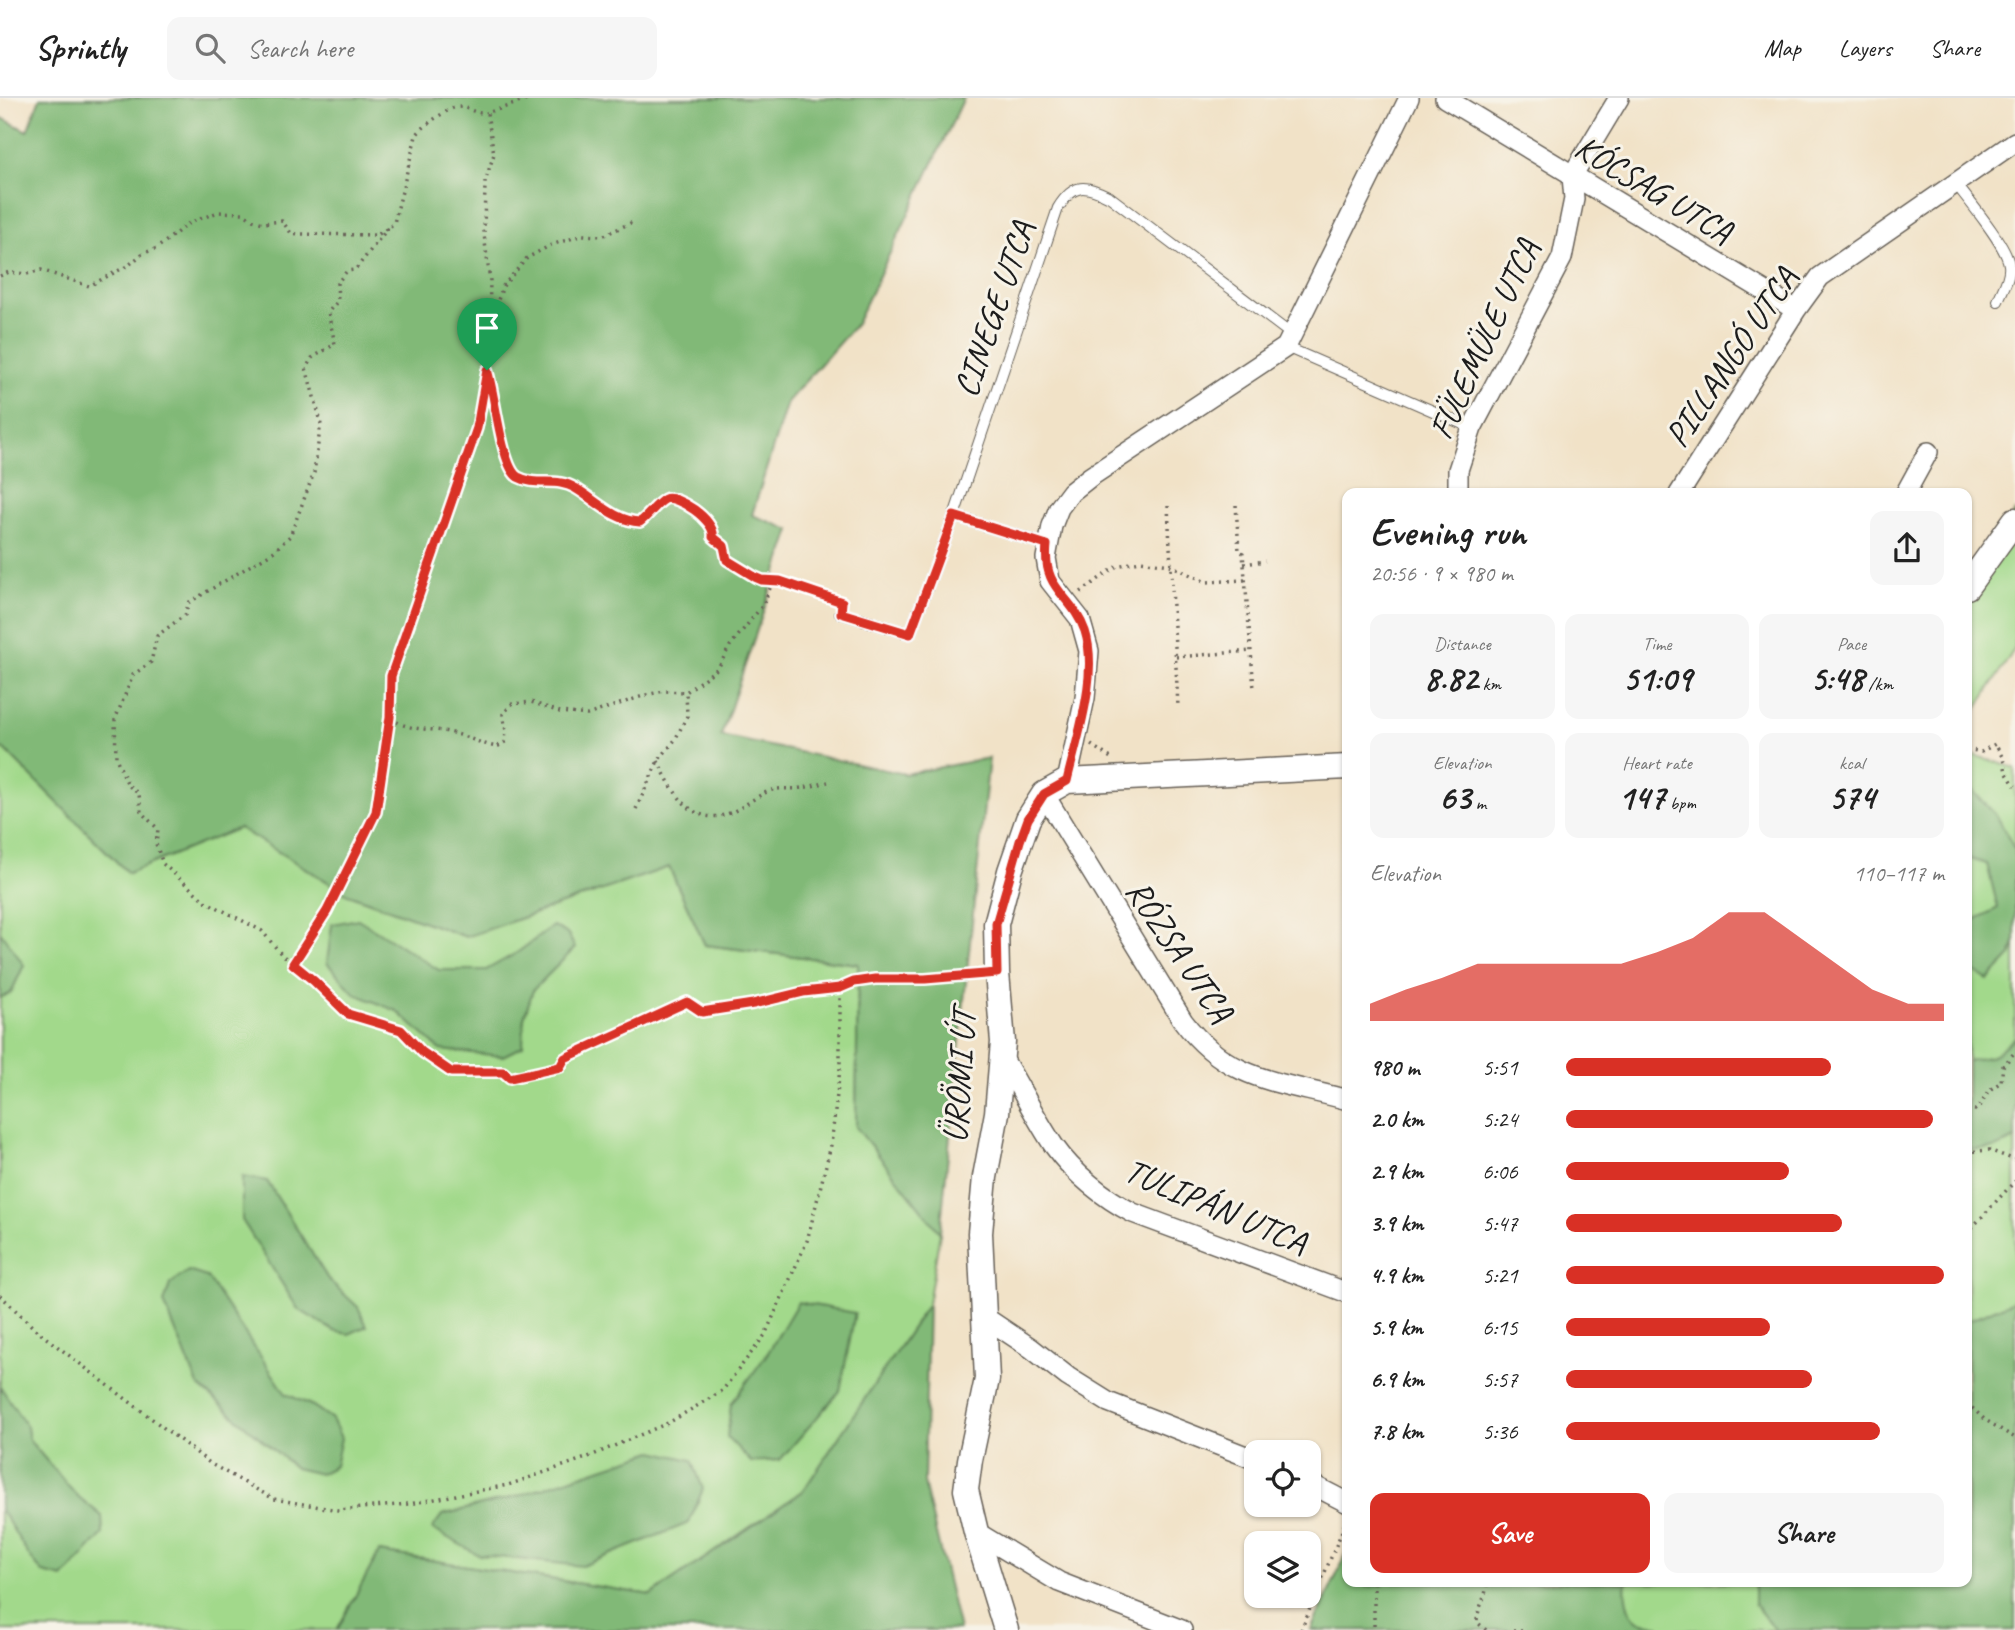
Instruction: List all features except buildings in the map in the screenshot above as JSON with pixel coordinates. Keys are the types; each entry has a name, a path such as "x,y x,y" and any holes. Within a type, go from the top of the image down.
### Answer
{"street":[{"path":"1067,781 1089,673 1089,651 1080,620 1051,581 1046,569 1047,545 1059,508 1071,492 1090,477 1289,342 1409,98"},
{"name":"KÓCSAG UTCA","path":"1445,98 1796,310"},
{"path":"1572,176 1619,98"},
{"name":"PILLANGÓ UTCA","path":"1682,488 1820,277 2015,142"},
{"name":"FÜLEMÜLE UTCA","path":"1458,488 1458,470 1472,428 1562,258 1574,199 1572,176"},
{"path":"1908,488 1928,452"},
{"path":"1972,580 2015,520"},
{"path":"1044,794 1067,781 1342,767"},
{"name":"ÜRÖMI ÚT","path":"1006,1630 967,1500 967,1479 988,1379 980,1233 1002,1057 1002,1013 995,938 999,908 1028,819 1044,794"},
{"name":"RÓZSA UTCA","path":"1044,794 1182,1021 1195,1037 1224,1062 1251,1075 1342,1098"},
{"name":"TULIPÁN UTCA","path":"1002,1057 1055,1147 1076,1171 1116,1204 1133,1213 1342,1291"},
{"path":"986,1318 1108,1402 1244,1455"},
{"path":"1321,1489 1342,1500"},
{"path":"976,1532 1059,1582 1182,1630"}],"lane":[{"path":"1955,184 2005,251 2010,267 1998,301"},
{"name":"CINEGE UTCA","path":"841,613 910,634 954,516 1058,208 1066,195 1078,188 1093,189 1110,197 1289,342"},
{"path":"1289,342 1472,428"},
{"path":"954,516 1047,545"}],"path":[{"path":"0,276 9,272 27,274 41,270 89,286 157,248 189,223 218,212 243,213 263,223 282,221 291,233 377,235 394,223 419,130 449,108 460,107 475,114 487,113 533,98"},
{"path":"293,964 327,911 376,812 390,717 391,676 477,428 487,370 489,324 490,281 484,234 485,182 494,154 487,113"},
{"path":"489,324 503,286 527,258 551,245 583,235 602,236 635,221"},
{"path":"388,228 355,270 347,271 337,283 338,301 328,312 335,344 312,358 306,368 321,422 314,473 290,536 273,552 188,603 186,614 157,636 151,662 133,675 115,720 116,758 128,785 139,794 141,812 158,830 156,844 163,864 205,901 262,931 282,955 348,1014 401,1030 422,1052 451,1072 503,1072 510,1078 560,1067 565,1058 687,1002 702,1012 803,992 840,988 854,982 875,979 925,979 997,973"},
{"path":"487,370 502,445 512,472 518,477 536,482 550,481 569,485 619,517 633,522 640,522 665,499 672,498 695,510 711,523 715,530 713,537 724,546 727,560 734,566 762,580 780,581 842,602 841,613"},
{"path":"1236,505 1239,551 1243,553 1254,689"},
{"path":"1168,506 1178,707"},
{"path":"1069,603 1117,566 1140,561 1170,565 1206,582 1245,580"},
{"path":"1244,564 1265,561"},
{"path":"390,717 398,724 411,728 455,733 497,747 505,742 503,714 512,704 531,702 560,712 587,715 646,695 664,691 686,692 718,668 730,646 762,605 773,581"},
{"path":"1176,657 1251,652"},
{"path":"636,809 658,761 676,740 687,716 686,692"},
{"path":"1972,750 1981,752 1996,744 2006,772 2015,786"},
{"path":"658,761 672,790 690,809 701,816 724,816 778,788 801,788 828,782"},
{"path":"0,1295 36,1330 211,1465 274,1499 338,1510 409,1504 508,1485 586,1458 670,1422 722,1391 765,1335 807,1241 831,1145 841,1069 840,988"},
{"path":"1972,1110 1981,1105 1988,1091 2001,1082 2003,1066 2015,1052"},
{"path":"1972,1152 1989,1150 2015,1160"},
{"path":"1972,1228 2015,1181"},
{"path":"1972,1408 1984,1419 2015,1438"},
{"path":"1301,1630 1342,1531"},
{"path":"1374,1587 1374,1630"},
{"path":"1486,1630 1478,1622 1477,1615 1487,1587"},
{"path":"1513,1630 1527,1630"}],"green space":[{"path":"40,98 964,98 856,324 787,402 752,515 791,530 721,736 905,774 989,758 940,1233 856,1127 858,964 705,945 669,867 466,937 348,894 239,828 128,873 4,749 0,750 0,117 27,131"},
{"path":"2015,511 2015,648 1972,717 1972,589"},
{"path":"4,749 128,873 239,828 348,894 466,937 669,867 705,945 858,964 856,1127 940,1233 928,1304 803,1491 651,1595 380,1552 337,1630 0,1630 0,750"},
{"path":"1972,755 2015,768 2015,1630 1311,1630 1342,1564 1342,1587 1972,1587"},
{"path":"1972,790 1997,816 2015,850 2015,943 2011,956 1988,980 1972,971 1972,921 1998,908 1987,864 1972,860"},
{"path":"358,919 439,970 486,970 518,952 553,926 568,934 575,948 533,990 524,1018 523,1046 503,1056 440,1050 397,1011 355,994 327,963 332,924"},
{"path":"0,931 24,965 11,993 0,998"},
{"path":"2015,1037 2015,1139 1996,1148 1972,1150 1972,1060 1993,1056"},
{"path":"242,1177 267,1181 328,1279 358,1307 367,1326 349,1334 334,1331 298,1309 242,1220"},
{"path":"188,1271 207,1277 286,1394 313,1406 332,1419 341,1438 335,1466 320,1474 295,1468 198,1385 164,1303 170,1284"},
{"path":"2015,1300 2015,1630 1775,1630 1754,1604 1754,1587 1972,1587 1972,1319"},
{"path":"798,1302 855,1313 840,1391 780,1460 751,1462 727,1437 731,1404 769,1351"},
{"path":"928,1304 924,1483 959,1630 337,1630 379,1552 651,1595 803,1491"},
{"path":"0,1386 27,1427 29,1440 75,1494 102,1516 103,1534 63,1578 43,1573 29,1556 0,1508"},
{"path":"653,1451 692,1460 703,1489 689,1523 582,1566 479,1555 432,1529 442,1515 518,1496"},
{"path":"1342,1564 1342,1587 1626,1587 1627,1602 1634,1617 1639,1621 1660,1626 1660,1630 1311,1630"}],"route":[{"path":"487,370 502,445 512,472 518,477 536,482 561,482 569,485 596,504 633,522 640,522 665,499 672,498 695,510 711,523 715,530 713,537 724,546 727,560 734,566 762,580 780,581 842,602 841,613 910,634 954,516 1047,545 1046,569 1051,581 1069,603 1086,634 1089,673 1067,781 1044,794 1028,819 1010,871 996,924 997,973 952,978 875,979 854,982 840,988 803,992 702,1012 687,1002 565,1058 560,1067 510,1078 503,1072 451,1072 422,1052 401,1030 348,1014 293,964 327,911 376,812 390,717 391,676 477,428 487,370"}]}
